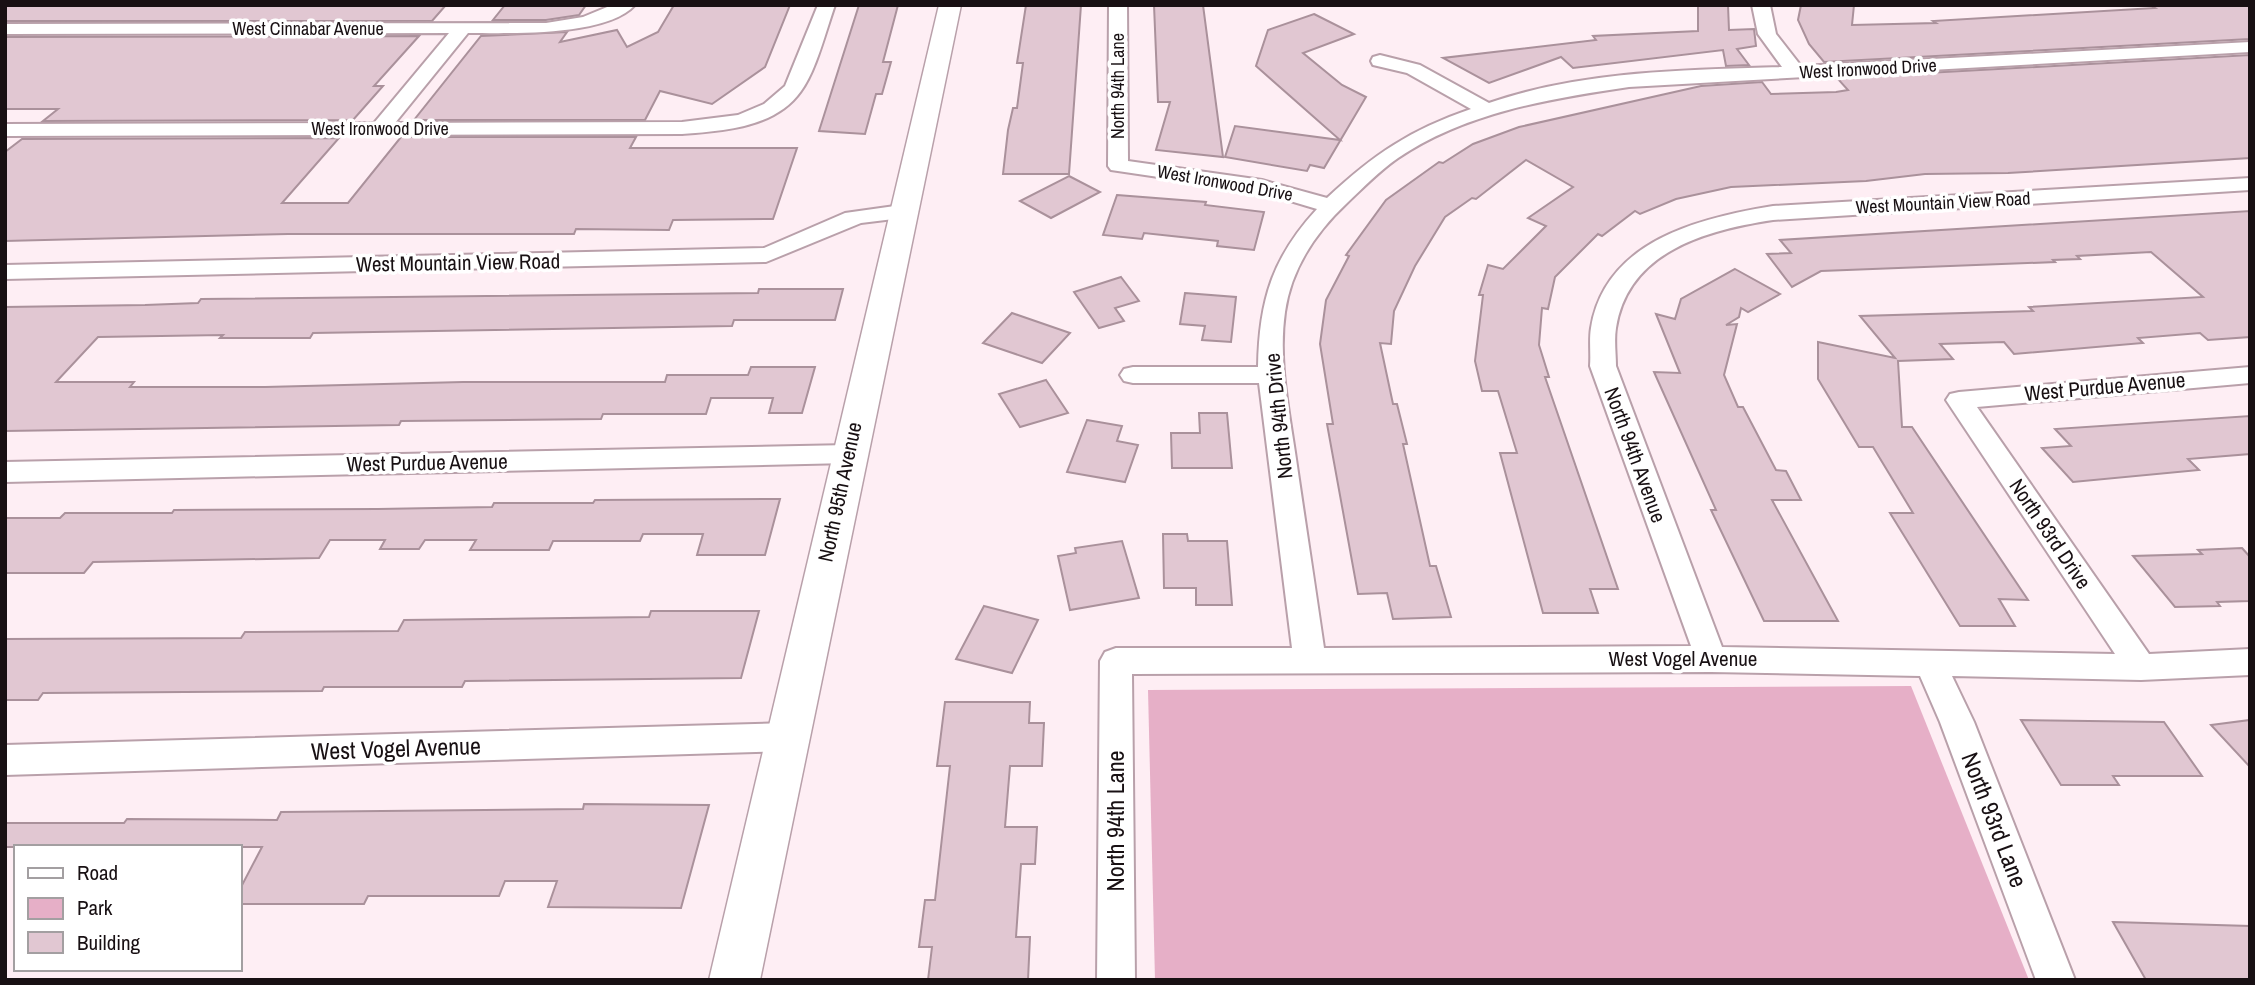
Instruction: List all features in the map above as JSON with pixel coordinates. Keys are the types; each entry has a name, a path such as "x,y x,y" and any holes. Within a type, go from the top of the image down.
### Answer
{"street":[{"name":"West Cinnabar Avenue","path":"5,29 557,27 610,14 627,5"},
{"name":"West Ironwood Drive","path":"5,130 681,128 727,124 754,116 780,103 794,88 827,5"},
{"name":"North 95th Avenue","path":"734,980 950,5"},
{"name":"North 94th Lane","path":"1118,5 1118,166"},
{"path":"1761,5 1761,19 1767,36 1797,73"},
{"path":"380,129 462,29"},
{"name":"West Ironwood Drive","path":"1489,111 1549,93 1603,84 2088,59 2250,47"},
{"path":"1380,61 1413,69 1489,111"},
{"name":"North 94th Drive","path":"1310,660 1271,375 1271,328 1277,291 1292,257 1312,226 1331,206 1394,152 1441,128 1489,111"},
{"name":"West Ironwood Drive","path":"1118,166 1262,186 1331,206"},
{"name":"West Mountain View Road","path":"1644,256 1681,235 1706,226 1764,214 2250,184"},
{"name":"West Mountain View Road","path":"5,272 766,255 789,248 849,219 902,212"},
{"name":"North 94th Avenue","path":"1644,256 1617,287 1606,311 1601,345 1604,366 1711,659"},
{"path":"1133,374 1271,375"},
{"name":"West Purdue Avenue","path":"1959,400 2250,375"},
{"name":"North 93rd Drive","path":"1959,400 2141,667"},
{"name":"West Purdue Avenue","path":"5,472 849,454"},
{"name":"West Vogel Avenue","path":"1116,661 1711,659 2141,667 2250,662"},
{"name":"North 94th Lane","path":"1116,661 1116,980"},
{"name":"North 93rd Lane","path":"1929,661 1957,722 2056,980"},
{"name":"West Vogel Avenue","path":"5,760 787,737"}],"green space":[{"path":"1911,686 2029,980 1155,980 1148,690"}],"building":[{"path":"5,5 446,5 432,21 5,21"},
{"path":"505,5 586,5 579,15 546,20 493,20"},
{"path":"674,5 790,5 765,67 712,104 660,91 645,120 414,120 481,36 567,32 560,42 617,30 627,47 658,32"},
{"path":"859,5 898,5 883,62 891,62 882,94 876,94 865,134 819,131"},
{"path":"1026,5 1081,5 1069,174 1003,174 1008,130 1013,108 1017,108 1023,63 1017,63"},
{"path":"1154,5 1203,5 1223,157 1156,150 1170,102 1158,102"},
{"path":"1698,5 1728,5 1729,30 1754,29 1756,46 1737,49 1749,65 1726,66 1723,50 1573,68 1561,57 1489,83 1443,58 1596,40 1593,36 1698,31"},
{"path":"1801,5 1854,5 1852,25 1936,23 1933,21 2155,8 2150,5 2250,5 2250,39 1824,62 1809,44 1798,20"},
{"path":"1314,14 1354,34 1303,53 1342,85 1366,97 1324,168 1310,165 1307,171 1225,157 1235,126 1340,140 1256,66 1268,30"},
{"path":"419,36 374,86 383,86 353,120 43,121 58,109 5,109 5,37"},
{"path":"2250,55 2250,158 2008,173 1925,174 1866,181 1731,187 1676,199 1640,214 1635,211 1602,236 1598,234 1555,277 1548,309 1542,308 1539,345 1549,377 1545,377 1618,589 1590,589 1598,613 1543,613 1500,453 1517,453 1498,391 1482,391 1475,361 1483,295 1479,295 1488,265 1503,269 1546,226 1528,218 1573,187 1526,160 1476,199 1472,198 1445,217 1415,266 1394,311 1391,344 1380,343 1393,404 1397,404 1407,444 1403,444 1430,566 1436,566 1451,617 1393,619 1387,593 1358,594 1327,424 1333,424 1320,344 1326,300 1349,256 1346,255 1386,200 1439,162 1443,163 1473,144 1519,127 1701,86 1762,82 1771,94 1836,92 1848,90 1837,78"},
{"path":"401,137 636,137 630,148 797,148 773,219 673,220 669,230 576,229 574,234 288,234 5,241 5,152 22,139 339,138 282,203 348,203"},
{"path":"1069,176 1100,192 1051,218 1020,201"},
{"path":"1117,195 1206,202 1205,205 1264,212 1254,250 1217,246 1218,241 1144,233 1142,239 1103,235"},
{"path":"2250,211 2250,337 2208,340 2200,333 2138,338 2143,343 2014,354 2004,342 1940,344 1953,359 1898,361 1902,427 1912,427 2028,600 1999,599 2015,626 1960,626 1890,513 1913,513 1873,447 1859,447 1818,379 1818,342 1895,358 1860,316 2033,311 2029,307 2203,297 2151,252 2077,256 2080,259 2053,260 2055,262 1821,271 1792,287 1767,254 1791,253 1780,240"},
{"path":"1735,269 1780,294 1748,312 1741,308 1739,317 1726,325 1737,324 1724,375 1738,407 1743,407 1776,470 1786,471 1801,500 1772,500 1838,621 1764,621 1711,510 1716,510 1654,372 1680,373 1656,314 1675,319 1681,299"},
{"path":"1121,277 1139,301 1115,308 1124,321 1099,328 1074,292"},
{"path":"759,289 843,289 835,320 734,320 732,326 313,333 310,338 220,338 223,335 98,337 56,382 134,382 130,387 265,387 463,382 665,382 667,375 748,375 751,367 815,367 802,413 769,413 773,398 711,398 706,414 603,414 601,419 5,431 5,307 198,303 201,299 758,293"},
{"path":"1185,293 1236,297 1231,342 1202,340 1205,326 1180,324"},
{"path":"1012,313 1070,333 1042,363 983,343"},
{"path":"1046,380 1068,413 1020,427 999,394"},
{"path":"1199,413 1227,413 1232,468 1172,468 1171,433 1200,433"},
{"path":"2250,416 2250,454 2188,459 2199,470 2073,482 2042,448 2071,446 2055,429"},
{"path":"1087,420 1122,426 1117,441 1138,445 1125,482 1067,472"},
{"path":"780,499 765,555 697,555 703,534 643,534 640,541 553,541 549,550 470,550 476,540 425,540 419,549 380,549 385,540 330,540 319,558 93,562 84,573 5,573 5,518 60,518 65,513 172,513 174,510 492,507 494,503 593,503 595,500"},
{"path":"1163,534 1187,534 1188,541 1227,541 1232,605 1196,605 1196,588 1164,588"},
{"path":"1122,541 1139,598 1070,610 1058,556 1076,553 1075,548"},
{"path":"2242,548 2250,557 2250,601 2217,602 2220,606 2175,607 2133,556 2202,554 2198,550"},
{"path":"984,606 1038,620 1012,673 956,659"},
{"path":"651,611 759,611 741,678 465,681 462,687 324,687 322,691 43,693 38,700 5,700 5,639 241,638 245,632 398,631 404,620 649,617"},
{"path":"945,702 1030,702 1029,723 1044,723 1042,766 1010,766 1005,827 1037,827 1035,864 1021,864 1016,937 1030,937 1028,980 928,980 932,947 919,947 925,900 935,900 950,766 937,766"},
{"path":"2021,720 2164,722 2202,776 2113,776 2119,785 2061,785"},
{"path":"2250,720 2250,767 2211,725"},
{"path":"584,804 709,805 681,908 548,907 557,881 505,881 499,896 368,896 364,904 242,904 242,885 262,847 5,847 5,823 124,823 127,819 277,820 281,812 583,809"},
{"path":"2113,922 2250,926 2250,980 2146,980"}]}
